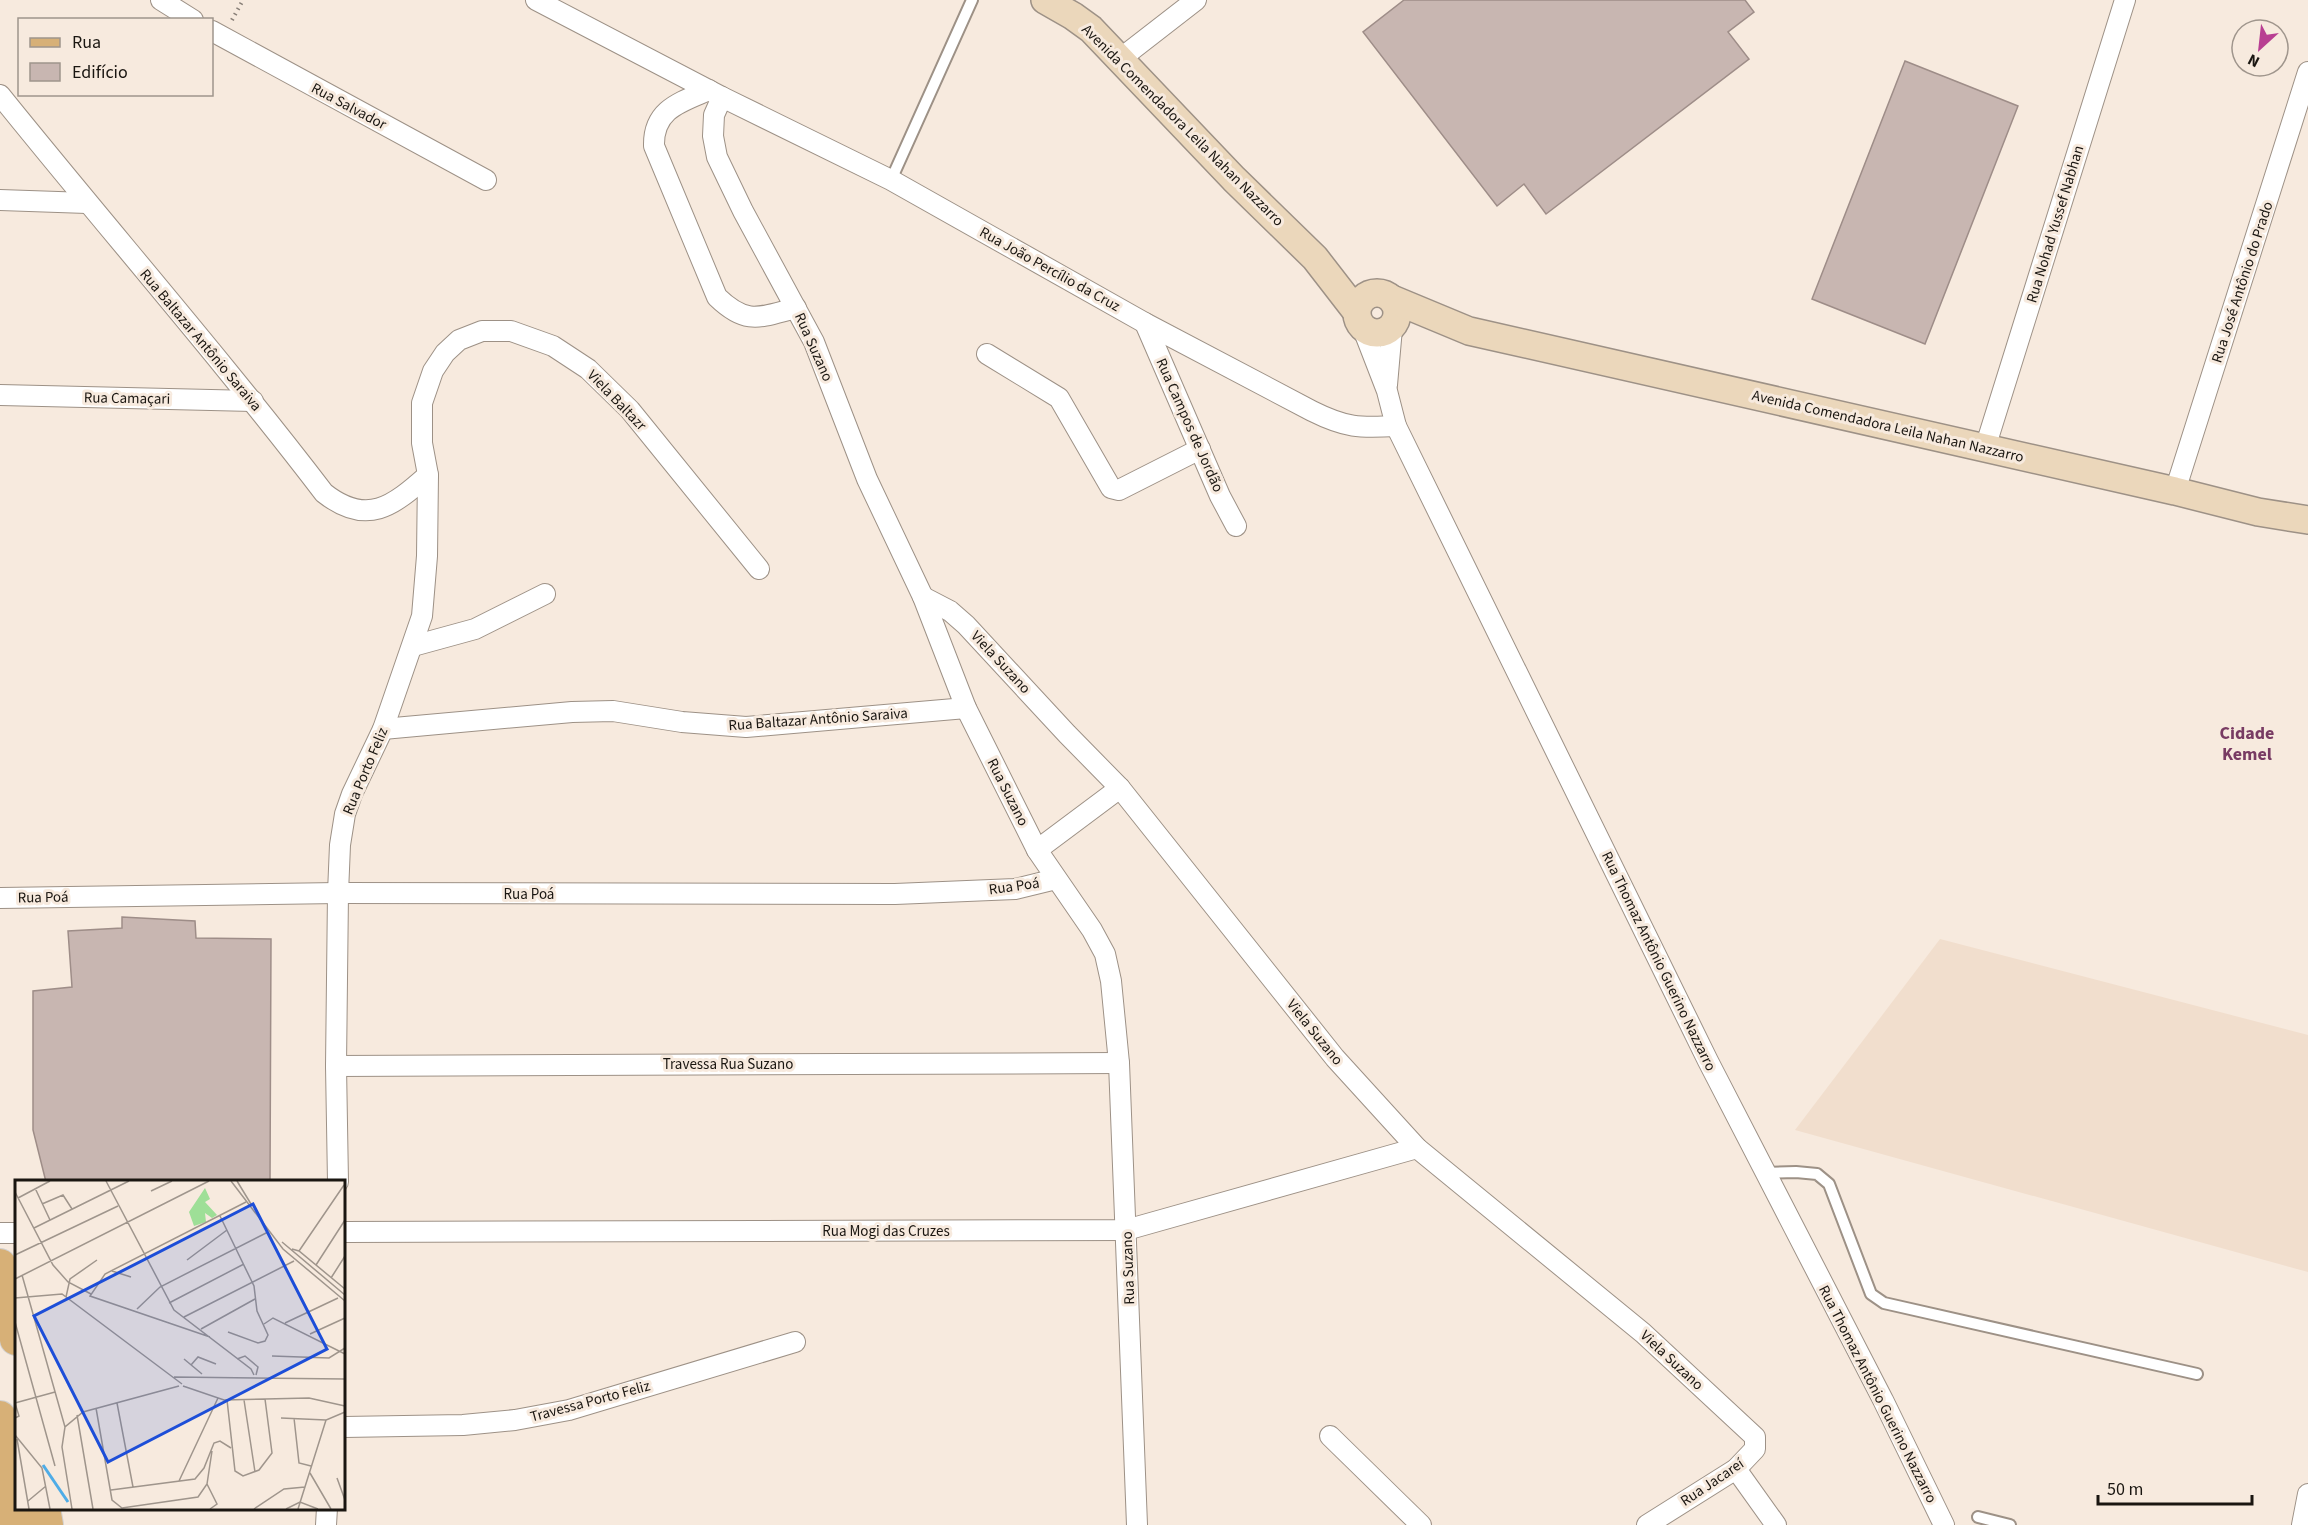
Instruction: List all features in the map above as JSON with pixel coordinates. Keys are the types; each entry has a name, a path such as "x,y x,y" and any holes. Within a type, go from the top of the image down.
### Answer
{"main road":[{"name":"Avenida Comendadora Leila Nahan Nazzarro","path":"1051,1 1091,29 1234,179 1315,258 1359,320"},
{"name":"Avenida Comendadora Leila Nahan Nazzarro","path":"1315,258 1338,268 1385,296 1469,331 2175,491 2258,512 2308,520"},
{"path":"1372,293 1385,296 1397,310 1396,321 1387,332 1374,334 1359,320 1361,300 1372,293"},
{"name":"Avenida Comendadora Leila Nahan Nazzarro","path":"1392,327 1419,331 1469,331"},
{"path":"0,1265 15,1334"},
{"path":"0,1418 16,1525"},
{"path":"44,1510 47,1525"}],"street":[{"path":"162,0 190,18"},
{"path":"536,0 716,93"},
{"path":"1120,59 1196,0"},
{"name":"Rua Nohad Yussef Nabhan","path":"1985,448 2125,0"},
{"name":"Rua Salvador","path":"213,32 486,180"},
{"name":"Rua José Antônio do Prado","path":"2175,491 2308,72"},
{"path":"716,93 672,107 663,114 654,136 654,146 717,297 728,307 755,319 796,308"},
{"name":"Rua João Percílio da Cruz","path":"716,93 891,180 1145,323 1337,423 1359,428 1396,426"},
{"name":"Rua Suzano","path":"716,93 714,136 717,157 743,211 814,342 871,489 923,597 966,708 1037,850 1092,930 1105,954 1111,981 1119,1063 1137,1525"},
{"name":"Rua Baltazar Antônio Saraiva","path":"0,95 87,203 253,400 324,493 337,503 352,509 370,511 388,506 428,475"},
{"path":"0,200 87,203"},
{"name":"Rua Thomaz Antônio Guerino Nazzarro","path":"1359,320 1387,391 1396,426 1765,1173 1883,1400 1944,1525"},
{"name":"Rua Campos de Jordão","path":"1145,323 1236,526"},
{"name":"Rua Thomaz Antônio Guerino Nazzarro","path":"1387,391 1392,327"},
{"name":"Viela Baltazr","path":"428,475 422,442 422,403 433,370 445,353 459,340 482,331 511,331 553,346 588,369 630,410 759,568"},
{"path":"987,354 1059,399 1111,488 1119,490 1200,449"},
{"name":"Rua Camaçari","path":"0,395 253,400"},
{"name":"Rua Porto Feliz","path":"338,1180 336,1066 340,845 345,814 352,794 383,729 422,616 427,556 428,475"},
{"path":"412,646 475,629 545,594"},
{"name":"Viela Suzano","path":"923,597 950,610 966,625 1120,788 1335,1058 1417,1148 1643,1333 1748,1429"},
{"name":"Rua Baltazar Antônio Saraiva","path":"383,729 572,712 613,711 682,722 746,727 966,708"},
{"path":"1037,850 1120,788"},
{"name":"Rua Poá","path":"0,898 338,893 895,894 1015,889 1056,879"},
{"name":"Travessa Rua Suzano","path":"336,1066 1119,1063"},
{"name":"Rua Mogi das Cruzes","path":"345,1232 1126,1230 1417,1148"},
{"name":"Travessa Porto Feliz","path":"345,1427 463,1425 515,1420 569,1410 795,1342"},
{"name":"Rua Jacareí","path":"1647,1525 1736,1469 1755,1449 1755,1437 1748,1429"},
{"path":"1330,1436 1421,1525"},
{"path":"1736,1469 1776,1525"},
{"path":"2302,1525 2308,1494"},
{"path":"326,1525 327,1510"}],"lane":[{"path":"891,180 972,0"},
{"path":"1765,1173 1817,1174 1830,1184 1871,1294 1884,1303 2197,1374"},
{"path":"1978,1517 2010,1525"}],"shaded area":[{"path":"1940,939 2308,1035 2308,1272 1795,1130"}],"building":[{"path":"1404,0 1745,0 1754,12 1728,32 1749,59 1546,214 1524,184 1497,206 1363,32"},
{"path":"1905,61 2018,106 1925,344 1812,299"},
{"path":"122,917 195,921 196,938 271,939 270,1180 46,1180 33,1130 33,991 72,987 68,931 122,928"}],"district":[{"name":"Cidade Kemel","path":"2247,743"}]}
